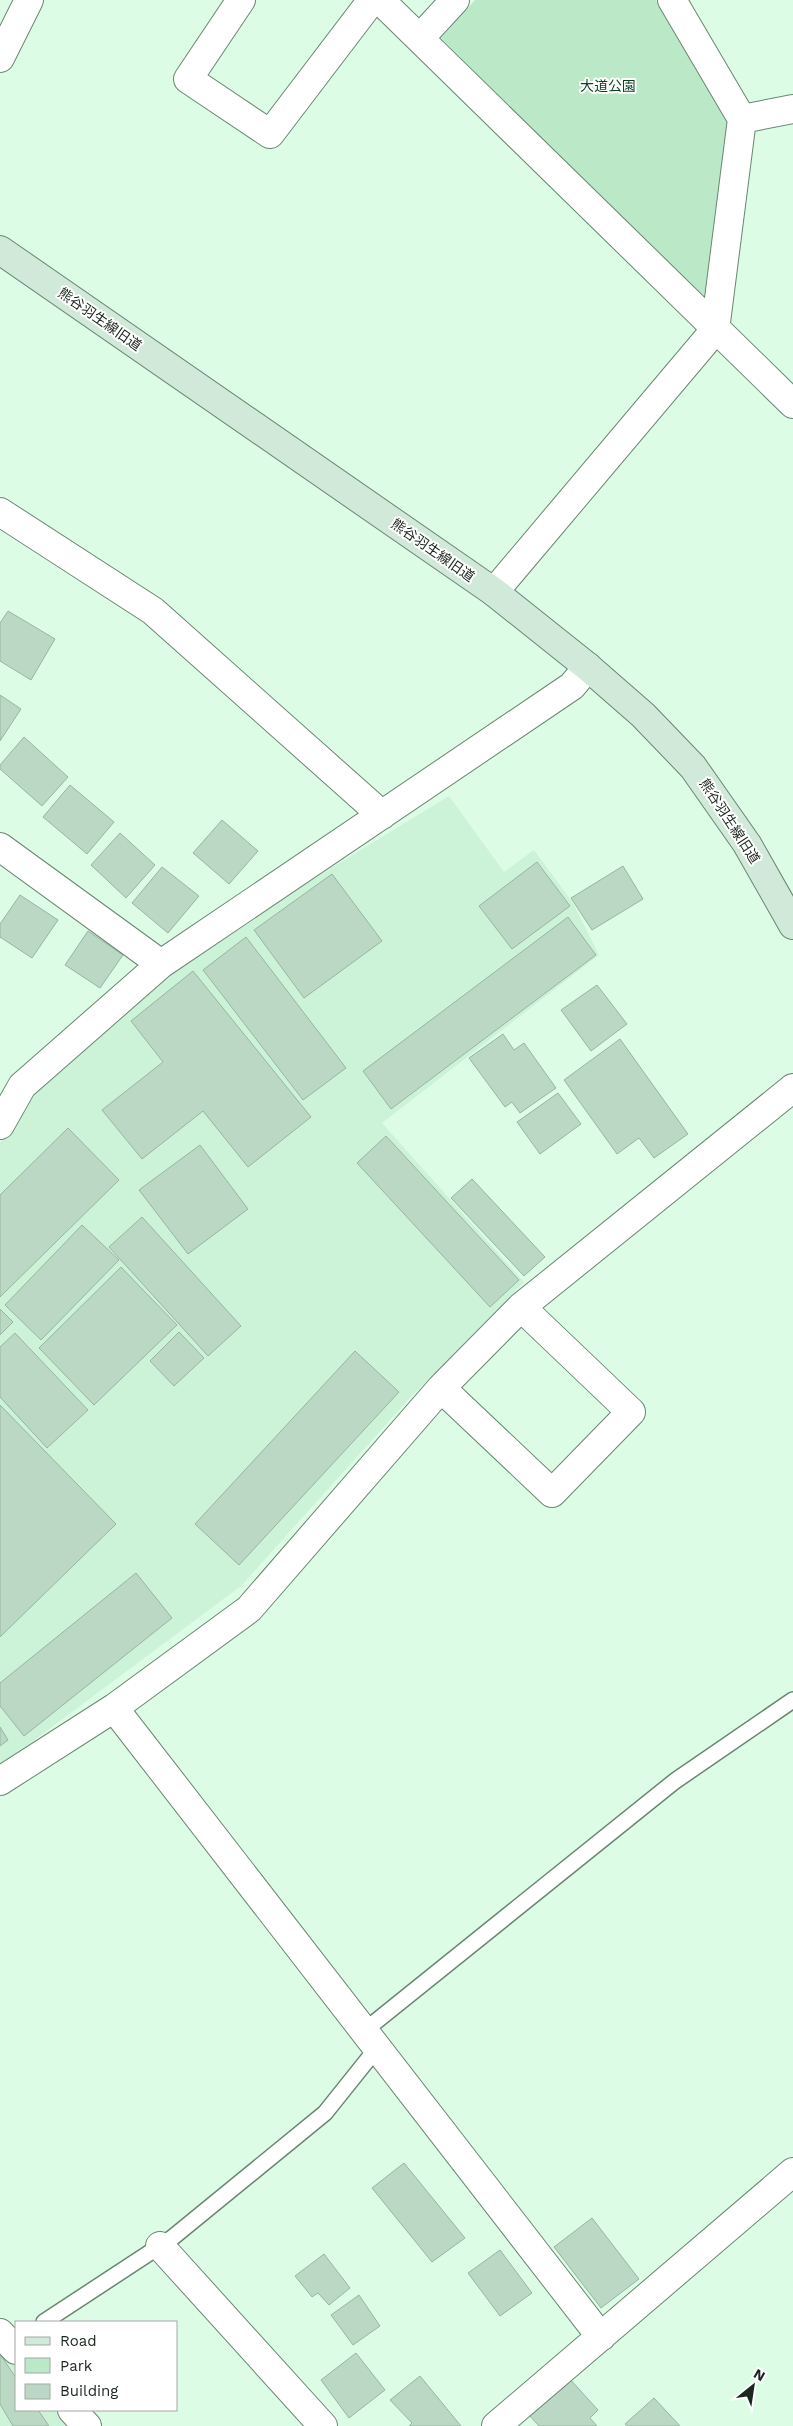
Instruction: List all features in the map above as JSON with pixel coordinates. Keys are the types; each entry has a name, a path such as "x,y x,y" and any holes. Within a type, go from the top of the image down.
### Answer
{"street":[{"path":"0,58 29,0"},
{"path":"241,0 188,79 270,134 372,0"},
{"path":"380,0 715,330 793,404"},
{"path":"420,38 455,0"},
{"path":"494,592 715,330 742,119 672,0"},
{"path":"742,119 793,108"},
{"name":"熊谷羽生線旧道","path":"0,250 494,592 588,667 643,715 693,767 747,844 793,925"},
{"path":"0,512 153,611 382,815"},
{"path":"0,1125 22,1086 162,964 572,686 588,667"},
{"path":"0,847 162,964"},
{"path":"0,1781 114,1708 249,1609 441,1388 521,1307 793,1088"},
{"path":"441,1388 552,1493 631,1412 521,1307"},
{"path":"114,1708 601,2337"},
{"path":"496,2426 793,2172"},
{"path":"160,2246 323,2426"},
{"path":"73,2411 87,2426"}],"lane":[{"path":"46,2321 160,2246 324,2113 370,2039 675,1781 793,1700"}],"shaded area":[{"path":"449,796 504,872 534,850 573,903 599,955 382,1123 524,1282 407,1401 241,1586 25,1747 0,1763 0,1143 30,1089 166,969"},
{"path":"0,2350 15,2366 15,2411 58,2411 72,2426 0,2426"}],"green space":[{"name":"大道公園","path":"475,0 656,0 729,124 705,302 441,38"}],"building":[{"path":"8,611 55,639 31,680 0,661 0,623"},
{"path":"0,695 21,709 0,741"},
{"path":"24,737 68,777 42,806 0,769 0,765"},
{"path":"70,785 114,822 87,854 43,817"},
{"path":"222,820 258,851 229,884 193,853"},
{"path":"120,833 155,865 126,898 91,865"},
{"path":"537,862 570,906 512,949 479,906"},
{"path":"623,866 643,899 592,930 571,898"},
{"path":"162,867 199,896 168,933 132,903"},
{"path":"332,874 382,941 304,998 254,930"},
{"path":"20,895 58,920 32,958 0,937 0,924"},
{"path":"568,917 596,955 391,1109 363,1071"},
{"path":"88,931 123,955 100,988 65,965"},
{"path":"246,937 346,1068 303,1100 203,970"},
{"path":"193,971 311,1117 248,1167 203,1111 142,1159 102,1110 163,1062 131,1021"},
{"path":"597,985 627,1024 591,1051 561,1010"},
{"path":"503,1034 514,1050 524,1043 556,1088 520,1113 512,1102 505,1107 469,1058"},
{"path":"620,1039 688,1134 654,1158 639,1138 617,1154 564,1080"},
{"path":"558,1093 581,1124 540,1154 517,1122"},
{"path":"68,1128 119,1180 0,1297 0,1195"},
{"path":"386,1136 519,1280 490,1307 357,1163"},
{"path":"200,1145 248,1209 188,1254 139,1190"},
{"path":"472,1179 545,1257 524,1276 451,1198"},
{"path":"142,1217 241,1326 208,1356 109,1247"},
{"path":"82,1225 119,1260 41,1340 5,1305"},
{"path":"121,1267 177,1325 94,1405 39,1348"},
{"path":"0,1309 13,1322 0,1335"},
{"path":"179,1332 204,1358 174,1386 150,1361"},
{"path":"15,1333 88,1410 47,1448 0,1397 0,1347"},
{"path":"355,1351 399,1392 239,1565 195,1524"},
{"path":"0,1405 116,1524 0,1637"},
{"path":"136,1573 172,1618 24,1736 0,1706 0,1683"},
{"path":"0,1727 8,1740 0,1746"},
{"path":"404,2163 465,2238 432,2262 372,2188"},
{"path":"592,2218 639,2279 601,2308 554,2247"},
{"path":"500,2250 532,2293 500,2316 468,2273"},
{"path":"324,2254 350,2288 329,2305 318,2293 312,2297 295,2276"},
{"path":"359,2295 380,2326 353,2345 331,2315"},
{"path":"356,2353 385,2390 349,2418 321,2380"},
{"path":"0,2354 15,2376 15,2411 39,2411 49,2426 13,2426 0,2404"},
{"path":"420,2376 461,2426 409,2426 412,2423 390,2400"},
{"path":"568,2377 598,2410 590,2418 597,2426 539,2426 528,2414"},
{"path":"654,2398 680,2426 627,2426 625,2424"}]}
